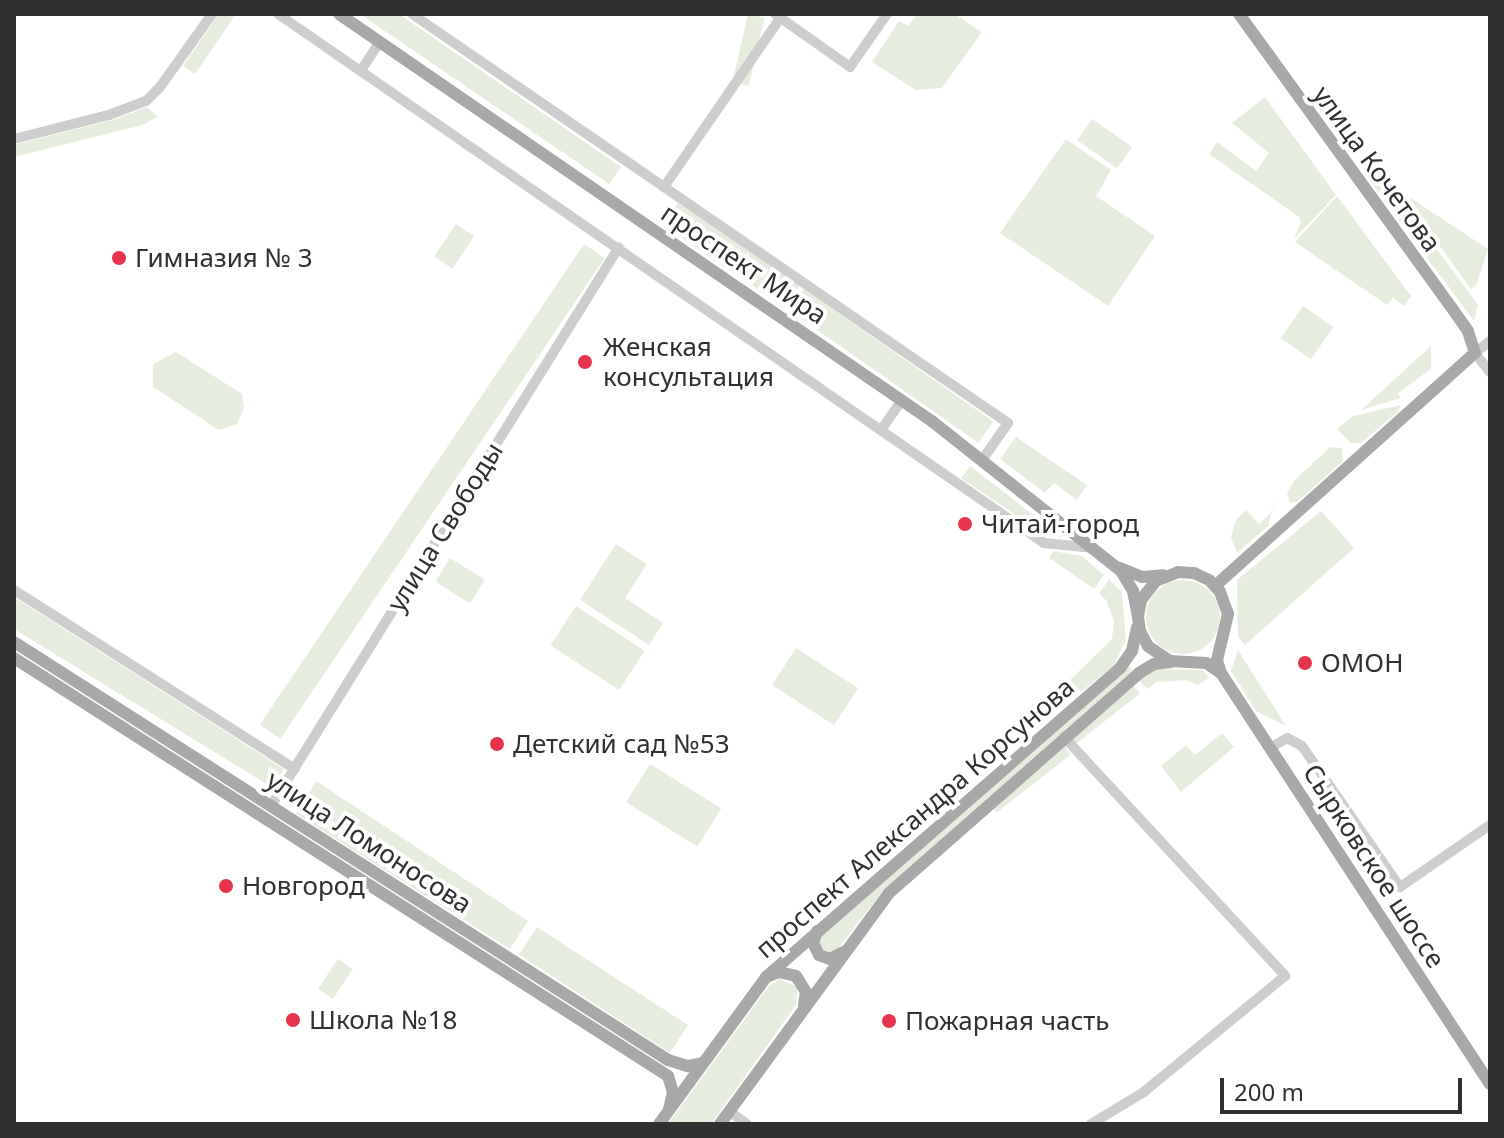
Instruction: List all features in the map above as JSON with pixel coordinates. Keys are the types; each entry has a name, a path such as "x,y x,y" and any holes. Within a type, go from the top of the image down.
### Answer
{"main road":[{"name":"проспект Мира","path":"339,14 902,400 982,460 1114,565 1133,591 1138,619"},
{"name":"улица Кочетова","path":"1239,14 1461,321 1475,353"},
{"path":"1215,586 1475,353"},
{"name":"проспект Мира","path":"1114,565 1142,577 1170,574"},
{"path":"1194,573 1215,586 1227,606 1226,630 1217,660 1221,673 1206,663 1183,662 1154,652 1143,639 1138,619 1145,593 1156,581 1170,574 1194,573"},
{"name":"проспект Александра Корсунова","path":"659,1124 766,977 1120,668 1132,651 1138,619"},
{"path":"1183,662 1212,652 1226,630"},
{"name":"улица Ломоносова","path":"14,642 149,736 359,870 675,1064"},
{"name":"улица Ломоносова","path":"14,658 271,806 359,870 668,1076"},
{"name":"проспект Александра Корсунова","path":"720,1124 895,887 1148,667 1183,662"},
{"name":"Сырковское шоссе","path":"1221,673 1490,1084"},
{"path":"817,931 814,949 823,958 835,957 847,948"},
{"path":"766,977 779,972 796,976 806,992 802,1009"},
{"path":"669,1110 673,1092 668,1076 676,1071 675,1064 688,1066 703,1063"}],"street":[{"path":"14,139 109,115 146,101 212,14"},
{"path":"278,14 1044,543 1054,547 1094,548"},
{"path":"412,14 1008,423 982,460"},
{"path":"664,187 778,16 850,67 887,14"},
{"path":"361,70 380,42"},
{"name":"улица Свободы","path":"271,806 619,247"},
{"path":"1490,341 1475,353 1490,372"},
{"path":"881,430 902,400"},
{"path":"14,590 295,769"},
{"path":"1064,737 1285,976 1144,1092 1091,1124"},
{"path":"1270,748 1287,738 1302,746 1400,887 1490,825"},
{"path":"729,1111 747,1124"}],"green space":[{"path":"219,14 236,14 195,74 183,66"},
{"path":"360,14 399,14 621,167 609,184"},
{"path":"748,14 765,18 749,86 732,82"},
{"path":"917,14 954,14 982,32 942,88 916,90 872,62 899,21 908,26"},
{"path":"1265,97 1336,195 1294,239 1301,222 1299,217 1209,154 1217,142 1256,171 1269,153 1232,123"},
{"path":"147,107 158,117 142,125 14,157 14,145 116,119"},
{"path":"1092,119 1132,147 1117,168 1077,140"},
{"path":"1066,139 1111,170 1096,196 1155,236 1108,306 1000,233"},
{"path":"1380,172 1478,305 1474,321 1373,185 1372,177"},
{"path":"1400,191 1488,249 1476,286 1471,289"},
{"path":"1337,196 1411,296 1404,306 1393,298 1387,305 1295,242"},
{"path":"678,203 800,285 785,308 663,225"},
{"path":"456,224 474,236 452,269 434,256"},
{"path":"584,244 605,258 280,739 260,725"},
{"path":"804,289 993,421 978,443 789,310"},
{"path":"1303,306 1333,327 1311,359 1281,338"},
{"path":"1431,346 1431,369 1398,393 1401,398 1361,410"},
{"path":"176,352 242,394 244,407 237,424 219,430 153,387 153,364"},
{"path":"1401,405 1398,412 1361,443 1351,443 1337,429 1353,416"},
{"path":"1016,437 1087,485 1077,500 1054,483 1045,493 1000,459"},
{"path":"1330,447 1342,448 1343,461 1297,502 1290,503 1287,494 1294,481"},
{"path":"970,466 1062,537 1048,537 961,478"},
{"path":"1277,492 1268,526 1237,553 1231,537 1236,520 1246,510 1259,524 1271,513"},
{"path":"1321,511 1354,548 1245,645 1238,637 1237,580"},
{"path":"616,544 647,564 625,598 663,623 649,645 580,600"},
{"path":"1053,551 1082,556 1104,575 1094,589 1049,558"},
{"path":"450,558 485,580 470,603 435,582"},
{"path":"1109,579 1122,592 1126,640 1114,665 1081,692 1070,680 1112,639 1114,621 1106,600 1099,594"},
{"path":"1183,580 1197,583 1209,591 1217,603 1220,617 1217,631 1209,643 1197,651 1183,654 1169,651 1157,643 1149,631 1146,617 1149,603 1157,591 1169,583"},
{"path":"14,597 284,769 273,788 14,629"},
{"path":"576,606 645,651 619,690 550,645"},
{"path":"796,648 858,688 834,725 772,685"},
{"path":"1238,650 1286,726 1256,711 1231,671"},
{"path":"1129,666 1134,671 882,892 837,950 825,953 819,947 819,938"},
{"path":"1153,669 1203,670 1209,678 1198,685 1186,680 1157,682 1147,689 1138,679"},
{"path":"1133,685 1140,694 1075,744 1068,735"},
{"path":"1222,733 1234,747 1181,792 1161,766 1186,745 1195,755"},
{"path":"1064,746 1071,755 997,813 990,804"},
{"path":"650,764 721,809 697,847 626,802"},
{"path":"316,781 528,921 510,949 296,814"},
{"path":"537,927 688,1025 670,1053 519,955"},
{"path":"338,959 353,969 333,999 318,989"},
{"path":"780,979 797,987 796,1005 711,1124 668,1124 769,986"}],"place":[{"name":"Гимназия № 3","path":"119,258"},
{"name":"Женская консультация","path":"585,362"},
{"name":"Читай-город","path":"965,524"},
{"name":"ОМОН","path":"1305,663"},
{"name":"Детский сад №53","path":"497,744"},
{"name":"Новгород","path":"226,886"},
{"name":"Школа №18","path":"293,1020"},
{"name":"Пожарная часть","path":"889,1021"}]}
